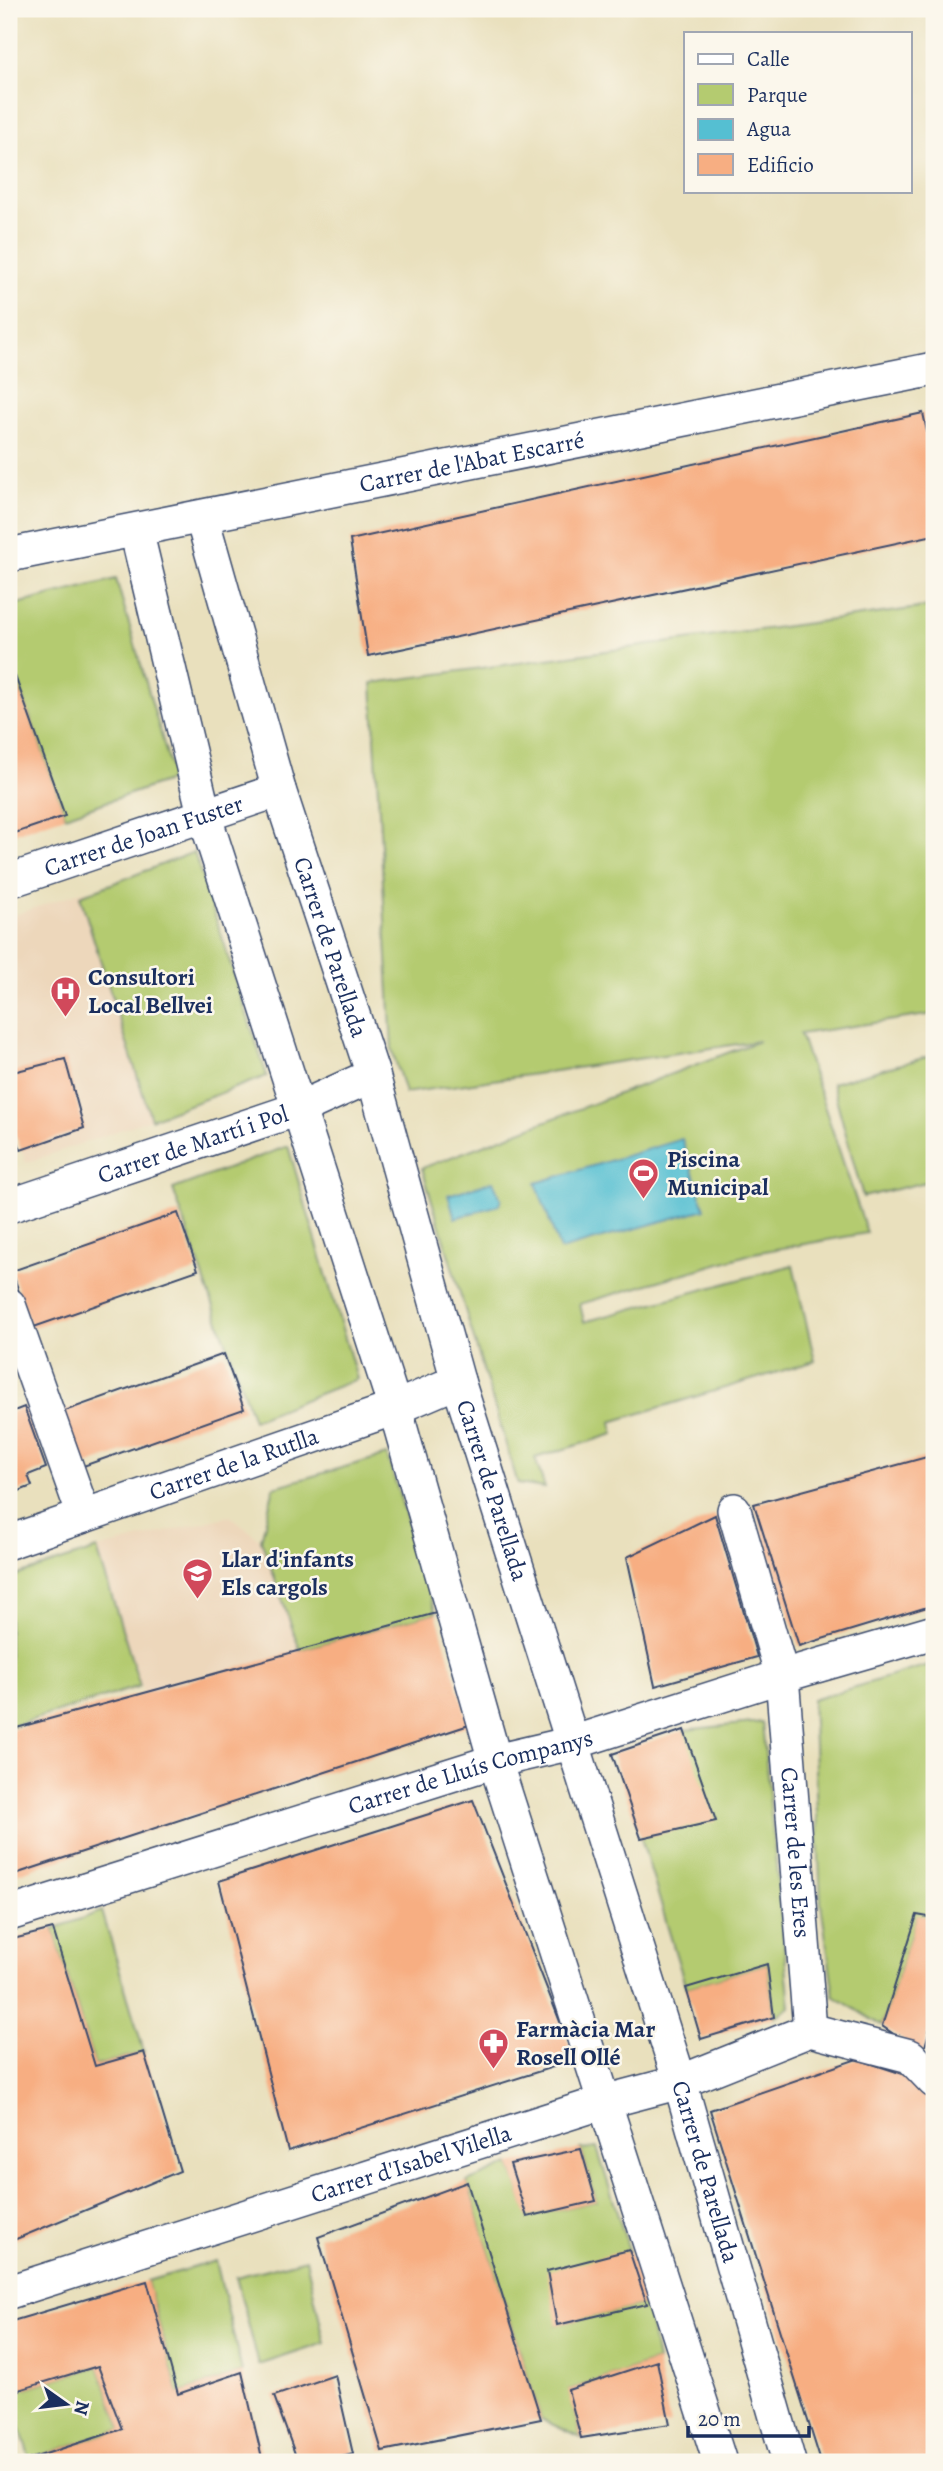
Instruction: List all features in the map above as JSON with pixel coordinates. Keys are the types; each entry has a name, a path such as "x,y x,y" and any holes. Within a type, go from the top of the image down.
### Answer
{"street":[{"name":"Carrer de l'Abat Escarré","path":"9,555 934,369"},
{"name":"Carrer de Parellada","path":"202,518 279,790 373,1075 458,1381 680,2081 780,2460"},
{"path":"136,530 204,814 395,1408 495,1760 720,2462"},
{"name":"Carrer de Joan Fuster","path":"9,881 279,790"},
{"name":"Carrer de Martí i Pol","path":"9,1206 298,1109 373,1075"},
{"path":"9,1305 84,1516"},
{"name":"Carrer de la Rutlla","path":"9,1542 395,1408 458,1381"},
{"name":"Carrer de les Eres","path":"734,1510 782,1676 810,2030"},
{"name":"Carrer de Lluís Companys","path":"9,1914 495,1760 572,1744 782,1676 934,1632"},
{"path":"810,2030 910,2056 934,2081"},
{"name":"Carrer d'Isabel Vilella","path":"9,2292 604,2102 680,2081 810,2030"}],"shaded area":[{"name":"Consultori Local Bellvei","path":"85,890 151,1119 26,1163 9,1118 9,917"},
{"name":"Llar d'infants Els cargols","path":"230,1516 261,1540 300,1650 143,1693 97,1549"}],"green space":[{"path":"116,579 174,779 65,816 9,658 9,606"},
{"path":"934,606 934,1014 800,1034 867,1233 754,1253 580,1304 584,1322 793,1265 815,1361 611,1422 614,1434 535,1458 545,1488 518,1484 422,1168 759,1041 405,1093 392,1049 372,683"},
{"path":"194,852 267,1076 151,1119 80,896"},
{"path":"934,1055 934,1180 863,1197 832,1083"},
{"path":"288,1146 357,1379 253,1420 173,1189"},
{"path":"387,1455 436,1613 300,1650 261,1540 274,1487"},
{"path":"97,1549 140,1686 9,1727 9,1578"},
{"path":"934,1663 934,1918 917,1916 882,2026 834,1996 821,1904 812,1700"},
{"path":"762,1722 790,2007 774,2017 767,1964 686,1988 641,1838 684,1730"},
{"path":"102,1911 144,2052 95,2066 53,1929"},
{"path":"597,2148 629,2250 558,2324 647,2304 657,2361 569,2390 581,2438 541,2419 467,2182 510,2164 528,2216 596,2201 581,2149"},
{"path":"306,2259 325,2343 259,2365 236,2277"},
{"path":"216,2261 242,2372 178,2394 147,2281"},
{"path":"98,2366 122,2429 30,2459 9,2393"}],"water":[{"path":"682,1139 705,1209 560,1250 536,1183"},
{"path":"493,1181 501,1199 499,1205 455,1218 448,1195"}],"building":[{"path":"923,413 934,463 934,535 368,656 350,540"},
{"path":"9,659 65,816 9,835"},
{"path":"65,1059 84,1128 21,1150 9,1118 9,1073"},
{"path":"178,1213 198,1270 31,1328 12,1271"},
{"path":"224,1354 244,1409 75,1469 56,1414"},
{"path":"24,1407 46,1468 28,1475 32,1486 9,1495 9,1413"},
{"path":"934,1455 934,1605 799,1646 754,1504"},
{"path":"715,1515 757,1657 655,1686 627,1557"},
{"path":"436,1613 469,1725 9,1876 9,1730"},
{"path":"684,1730 716,1821 641,1838 612,1754"},
{"path":"473,1800 575,2060 288,2151 219,1881"},
{"path":"917,1915 934,1918 934,2014 923,2054 882,2026"},
{"path":"53,1929 95,2066 144,2052 180,2171 9,2242 9,1940"},
{"path":"767,1964 774,2017 701,2039 686,1988"},
{"path":"857,2059 915,2078 934,2099 934,2462 821,2462 710,2110"},
{"path":"581,2149 596,2201 527,2217 510,2164"},
{"path":"467,2182 541,2419 382,2451 318,2237"},
{"path":"629,2250 647,2304 557,2325 547,2271"},
{"path":"147,2281 178,2394 242,2372 263,2462 31,2462 30,2459 122,2429 98,2366 9,2393 9,2322"},
{"path":"657,2361 670,2424 581,2438 568,2390"},
{"path":"335,2375 353,2454 323,2462 298,2462 274,2396"}],"place":[{"name":"Consultori Local Bellvei","path":"65,1018"},
{"name":"Piscina Municipal","path":"644,1200"},
{"name":"Llar d'infants Els cargols","path":"198,1600"},
{"name":"Farmàcia Mar Rosell Ollé","path":"493,2070"}]}
